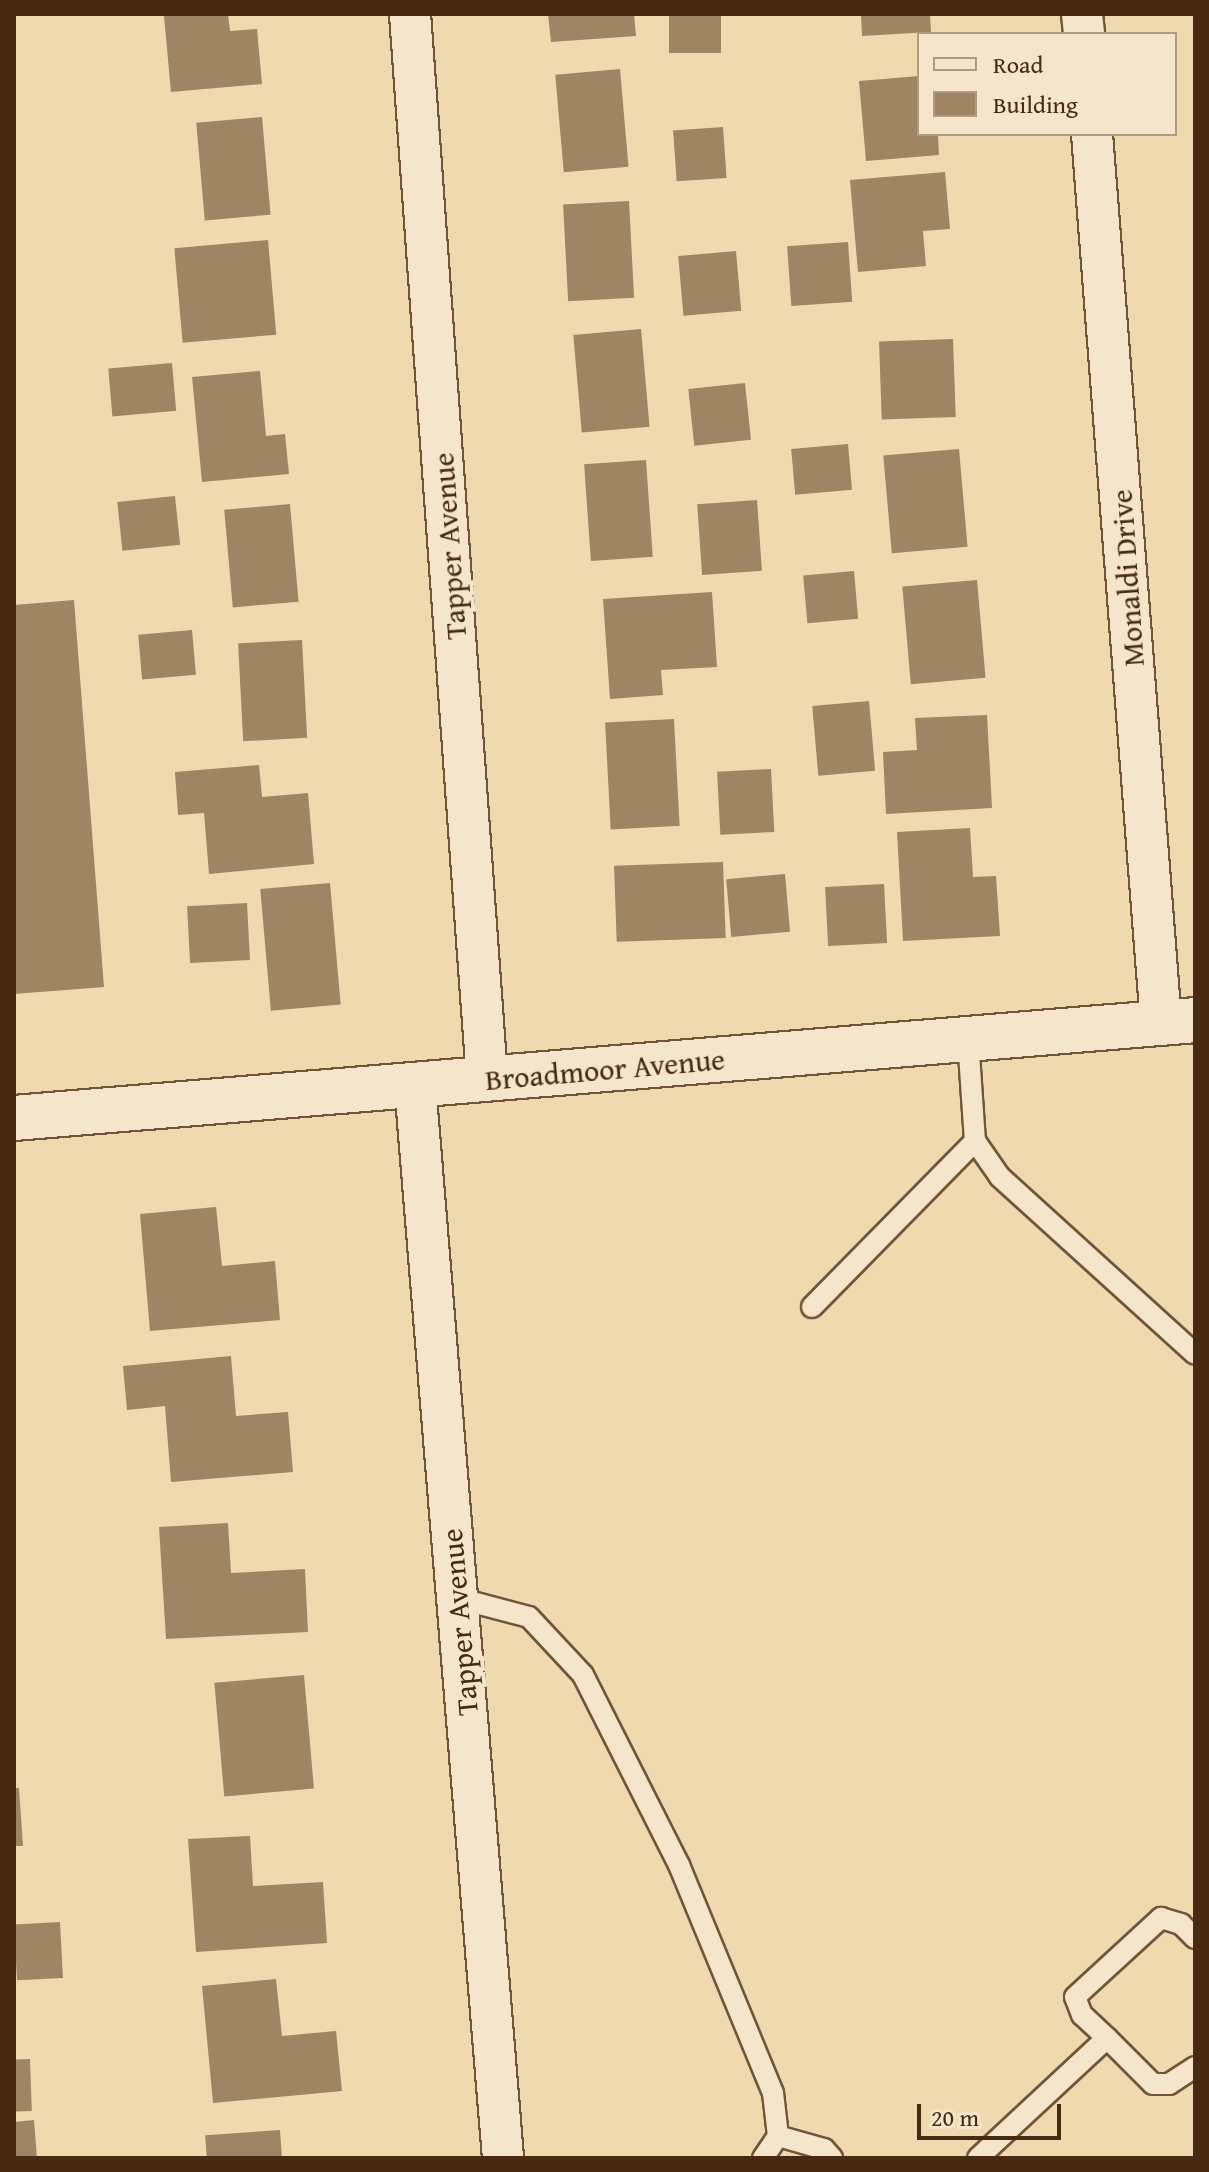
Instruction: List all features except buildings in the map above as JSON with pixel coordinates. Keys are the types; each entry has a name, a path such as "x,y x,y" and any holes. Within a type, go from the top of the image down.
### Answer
{"street":[{"name":"Tapper Avenue","path":"410,14 487,1079"},
{"name":"Monaldi Drive","path":"1092,136 1178,1021"},
{"name":"Broadmoor Avenue","path":"14,1118 1178,1021"},
{"name":"Tapper Avenue","path":"415,1085 503,2158"}],"lane":[{"path":"968,1039 975,1141 1000,1177 1195,1354"},
{"path":"812,1307 975,1141"},
{"path":"457,1598 529,1617 583,1675 679,1865 773,2093 778,2136 763,2158"},
{"path":"1195,1938 1181,1924 1161,1918 1075,1997 1082,2015 1153,2084 1169,2084 1195,2067"},
{"path":"978,2158 1107,2038"},
{"path":"778,2136 824,2149 832,2158"}]}
